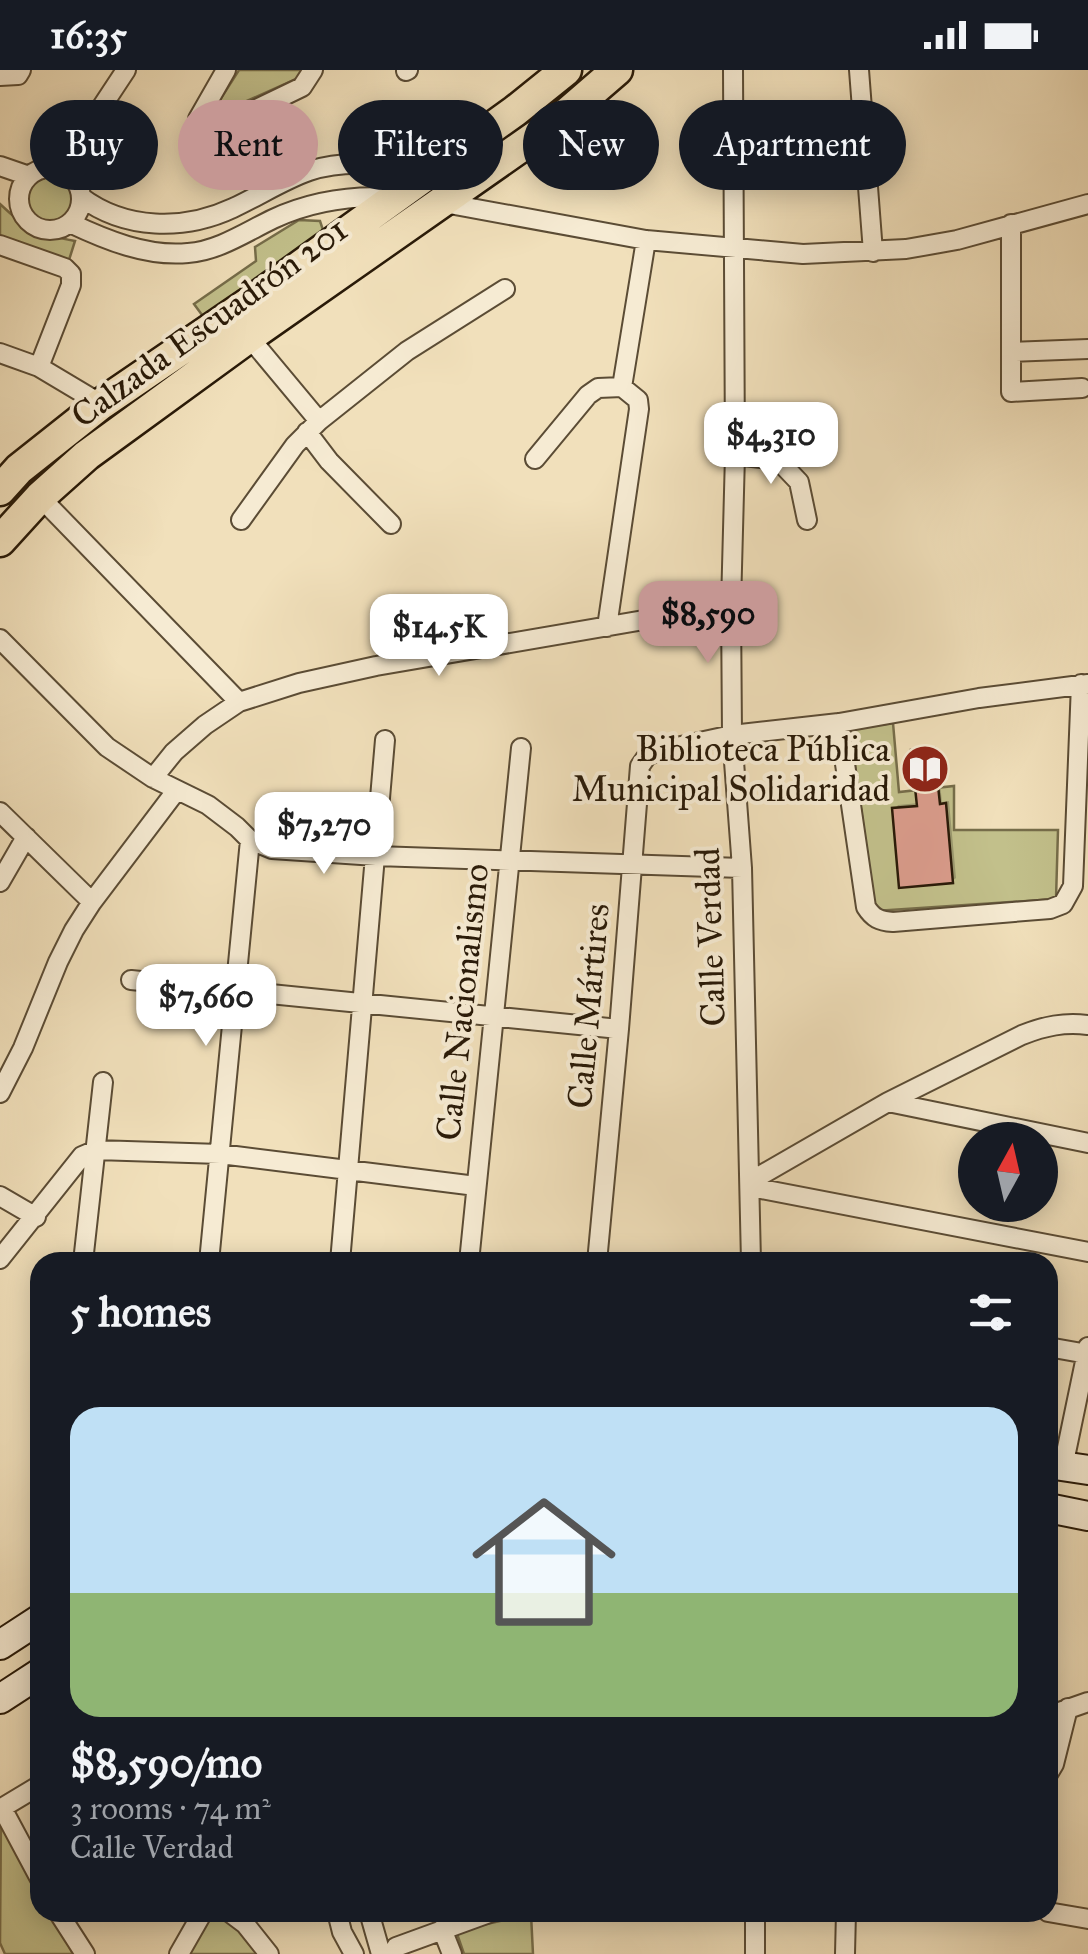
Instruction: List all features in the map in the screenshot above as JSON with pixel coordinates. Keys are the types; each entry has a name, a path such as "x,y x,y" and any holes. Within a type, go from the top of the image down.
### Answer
{"main road":[{"name":"Calzada Escuadrón 201","path":"0,540 87,455 254,322 394,198 449,195 516,111 566,70"},
{"name":"Calzada Escuadrón 201","path":"6,473 101,404 254,322 449,195 559,120 617,70"},
{"path":"1058,1510 1088,1516"},
{"path":"0,1645 30,1626"},
{"path":"0,1699 30,1680"}],"street":[{"path":"0,76 18,74 21,70"},
{"path":"106,100 126,70"},
{"path":"226,70 198,119 197,127 202,131 211,131 302,87 313,70"},
{"name":"Calle Verdad","path":"733,70 732,735 742,868 751,1252"},
{"path":"859,70 873,252"},
{"path":"78,190 95,208 130,220 179,224 231,209 314,170 360,164 392,167 449,195 646,240 803,254 906,249 957,240 1088,204"},
{"path":"0,166 29,176 19,198 21,210 36,227 59,229 70,223 79,212 81,197"},
{"path":"337,166 338,198"},
{"path":"0,192 19,198"},
{"path":"70,223 117,243 187,254 213,248 296,210 338,198 394,198"},
{"path":"208,218 213,248"},
{"path":"1011,224 1011,392 1082,388"},
{"path":"622,387 646,240"},
{"path":"0,245 65,268 71,274 71,285 39,366"},
{"path":"241,520 313,426 407,351 505,289"},
{"path":"254,322 329,461 391,524"},
{"path":"1011,352 1088,349"},
{"path":"0,353 39,366 101,404"},
{"path":"535,459 588,394 598,388 622,387 638,400 640,409 607,627"},
{"path":"735,455 778,460 799,482 807,520"},
{"path":"40,497 239,702"},
{"path":"153,778 205,724 239,702 299,683 376,666 731,605"},
{"path":"0,639 107,747 153,778 208,805 250,840 272,849 742,868"},
{"path":"732,735 839,723 1085,684 1073,886 1062,904 1050,909 892,922 872,916 866,906 839,723"},
{"name":"Calle Mártires","path":"598,1252 640,766 647,756 658,751 732,735"},
{"path":"341,1252 385,740"},
{"name":"Calle Nacionalismo","path":"471,1252 520,748"},
{"path":"0,1093 74,930 176,791"},
{"path":"0,812 92,902"},
{"path":"0,882 26,837"},
{"path":"210,1252 250,840"},
{"path":"131,980 619,1029"},
{"path":"751,1184 888,1102 1022,1035 1068,1023 1088,1025"},
{"path":"84,1252 102,1082"},
{"path":"888,1102 1088,1144"},
{"path":"0,1259 82,1156 96,1150 220,1154 476,1186"},
{"path":"751,1184 1088,1252"},
{"path":"0,1196 36,1217"},
{"path":"1058,1347 1087,1350 1066,1467"},
{"path":"1058,1712 1088,1702"},
{"path":"1058,1748 1068,1708"},
{"path":"30,1790 1,1809 30,1861"},
{"path":"1058,1914 1088,1920"},
{"path":"64,1922 85,1954"},
{"path":"179,1954 197,1922"},
{"path":"243,1922 268,1954"},
{"path":"340,1922 354,1954"},
{"path":"374,1922 388,1950 463,1922"},
{"path":"755,1954 756,1922"},
{"path":"845,1954 846,1922"},
{"path":"442,1929 452,1954"}],"shaded area":[{"path":"239,70 304,70 303,76 249,100 220,100"},
{"path":"30,190 73,192 73,210 60,223 42,223 29,210"},
{"path":"0,204 33,230 75,241 69,260 0,236"},
{"path":"299,220 320,221 322,235 205,319 194,304 256,261 255,247"},
{"path":"893,723 899,792 954,786 954,830 1058,830 1056,899 875,911 850,729"},
{"path":"1,1815 30,1871 30,1922 57,1922 73,1954 5,1954 0,1943"},
{"path":"204,1922 236,1922 259,1954 185,1954"},
{"path":"496,1922 531,1922 533,1954 464,1954 456,1931"}],"building":[{"path":"934,748 940,804 946,803 953,883 899,888 892,808 917,806 911,750"}],"place":[{"name":"Biblioteca Pública Municipal Solidaridad","path":"925,769"}]}
